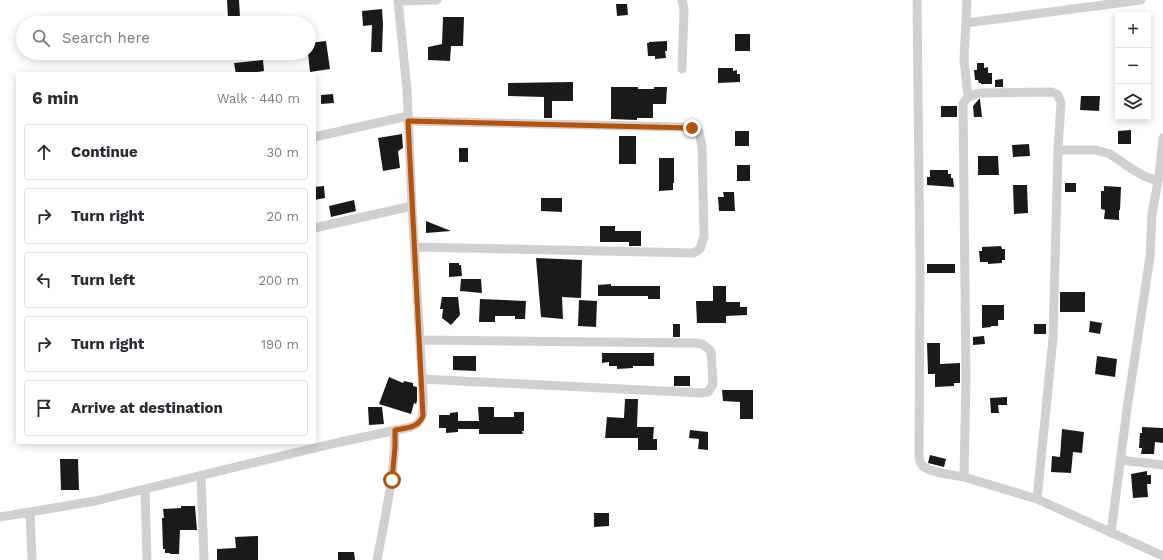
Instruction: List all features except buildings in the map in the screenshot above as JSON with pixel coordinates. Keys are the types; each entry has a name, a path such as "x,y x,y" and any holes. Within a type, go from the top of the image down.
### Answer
{"street":[{"path":"0,517 95,501 340,442 416,426 421,421 423,416 422,379 407,90 398,1 437,0"},
{"path":"682,0 684,9 682,69"},
{"path":"917,0 920,273 920,462 928,470 964,477 1037,499 1163,556"},
{"path":"967,0 964,60 968,97"},
{"path":"966,22 1141,0"},
{"path":"964,477 966,379 963,104 965,99 968,97 980,94 1056,93 1061,103 1058,150 1054,338 1037,499"},
{"path":"316,137 408,119 681,127 692,128 699,132 702,146 704,237 700,249 694,253 414,247"},
{"path":"1111,533 1120,460 1150,257 1152,214 1158,181 1163,138"},
{"path":"1058,150 1096,150 1110,154 1144,176 1158,181"},
{"path":"316,228 412,206"},
{"path":"420,340 702,344 711,351 713,384 708,392 702,393 422,379"},
{"path":"377,560 392,480 395,430"},
{"path":"1120,460 1163,465"},
{"path":"201,476 204,560"},
{"path":"145,489 148,560"},
{"path":"30,512 32,560"}],"route":[{"path":"392,480 395,430 416,426 421,421 423,416 408,121 692,128"}]}
